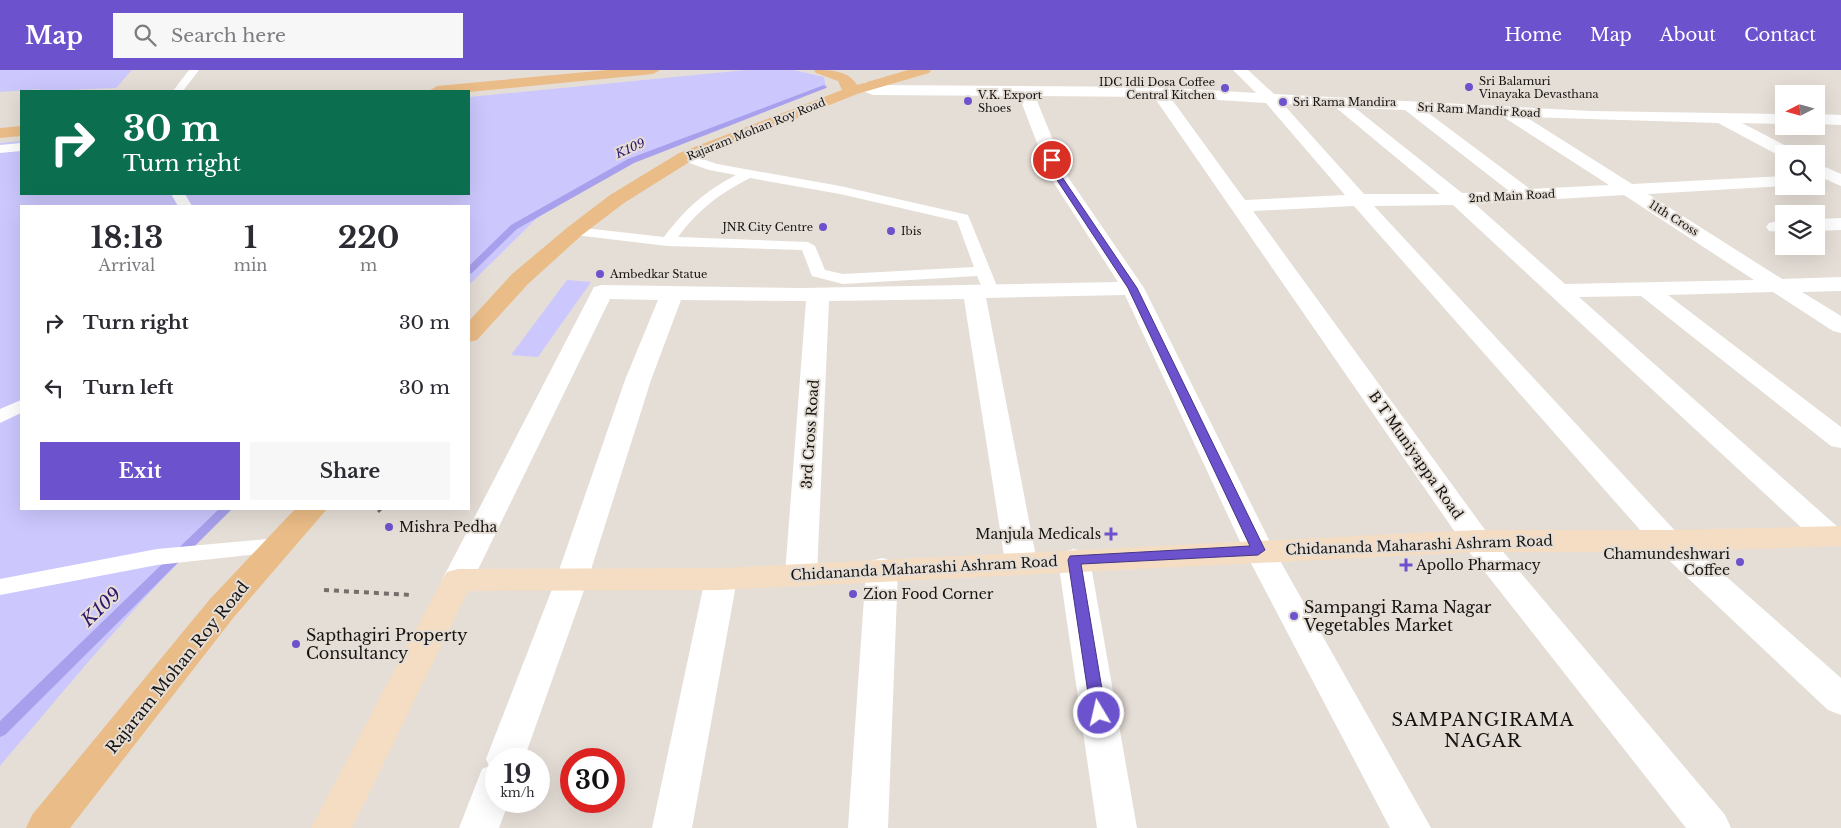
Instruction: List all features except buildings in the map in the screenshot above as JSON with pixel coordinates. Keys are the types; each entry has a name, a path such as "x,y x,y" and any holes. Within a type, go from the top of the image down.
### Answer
{"main road":[{"path":"447,90 653,70"},
{"path":"821,70 842,78 858,90"},
{"path":"838,70 852,76 858,90"},
{"name":"Rajaram Mohan Roy Road","path":"470,334 520,279 575,231 617,199 685,157 858,90 924,70"},
{"path":"0,133 20,131"},
{"name":"Rajaram Mohan Roy Road","path":"46,828 222,608 311,510"}],"street":[{"path":"1240,70 1270,98 1359,200 1667,541 1841,700"},
{"name":"Sri Ram Mandir Road","path":"858,90 1158,92 1591,116 1775,119"},
{"path":"1025,92 1059,177 1133,288 1258,550 1411,828"},
{"name":"B T Muniyappa Road","path":"1158,92 1477,541 1711,828"},
{"path":"1338,102 1458,200 1557,291 1835,536"},
{"path":"1408,106 1526,195"},
{"name":"11th Cross","path":"1506,111 1841,326"},
{"path":"1720,118 1775,147"},
{"path":"1825,120 1841,120"},
{"path":"1825,172 1839,179"},
{"path":"1825,180 1839,179"},
{"name":"2nd Main Road","path":"1239,206 1359,200 1458,200 1775,182"},
{"path":"1825,225 1841,224"},
{"path":"1557,291 1841,284"},
{"path":"331,828 602,292 672,294 818,293 982,285 1133,288"},
{"path":"982,285 1021,562"},
{"path":"1648,290 1841,440"},
{"name":"3rd Cross Road","path":"801,574 818,293"},
{"path":"509,748 572,579 638,380 672,294"},
{"name":"Chidananda Maharashi Ashram Road","path":"453,588 572,579 721,579 1258,550 1477,541 1667,541 1835,536"},
{"path":"1074,560 1117,828"},
{"path":"868,828 882,569"},
{"path":"672,828 721,579"},
{"path":"479,828 485,811"}],"lane":[{"path":"179,90 194,70"},
{"path":"0,149 20,147"},
{"path":"575,231 615,238 667,242 808,246 818,273 836,278 982,285 964,218 714,167 685,157"},
{"path":"667,242 690,212 723,187 749,173"},
{"path":"0,417 20,407"},
{"path":"0,587 157,557 278,546"}],"path":[{"path":"324,590 453,588"}],"shaded area":[{"path":"0,70 132,70 116,88 40,89 0,92"},
{"path":"746,70 794,70 824,77 826,88 634,161 537,218 470,284 470,205 20,205 20,510 231,510 141,602 0,766 0,143 20,141 20,195 470,195 470,97"},
{"path":"567,280 591,282 538,357 511,355"}],"waterway":[{"name":"K109","path":"470,270 514,227 631,161 824,87"},
{"name":"K109","path":"0,731 225,510"}],"place":[{"name":"Sri Balamuri Vinayaka Devasthana","path":"1469,87"},
{"name":"IDC Idli Dosa Coffee Central Kitchen","path":"1225,88"},
{"name":"V.K. Export Shoes","path":"968,101"},
{"name":"Sri Rama Mandira","path":"1283,102"},
{"name":"JNR City Centre","path":"823,227"},
{"name":"Ibis","path":"891,231"},
{"name":"Ambedkar Statue","path":"600,274"},
{"name":"Mishra Pedha","path":"389,527"},
{"name":"Manjula Medicals","path":"1111,534"},
{"name":"Chamundeshwari Coffee","path":"1740,562"},
{"name":"Apollo Pharmacy","path":"1406,565"},
{"name":"Zion Food Corner","path":"853,594"},
{"name":"Sampangi Rama Nagar Vegetables Market","path":"1294,616"},
{"name":"Sapthagiri Property Consultancy","path":"296,644"}],"district":[{"name":"SAMPANGIRAMA NAGAR","path":"1483,730"}],"route":[{"path":"1052,160 1059,177 1133,288 1258,550 1074,560 1099,713"}]}
